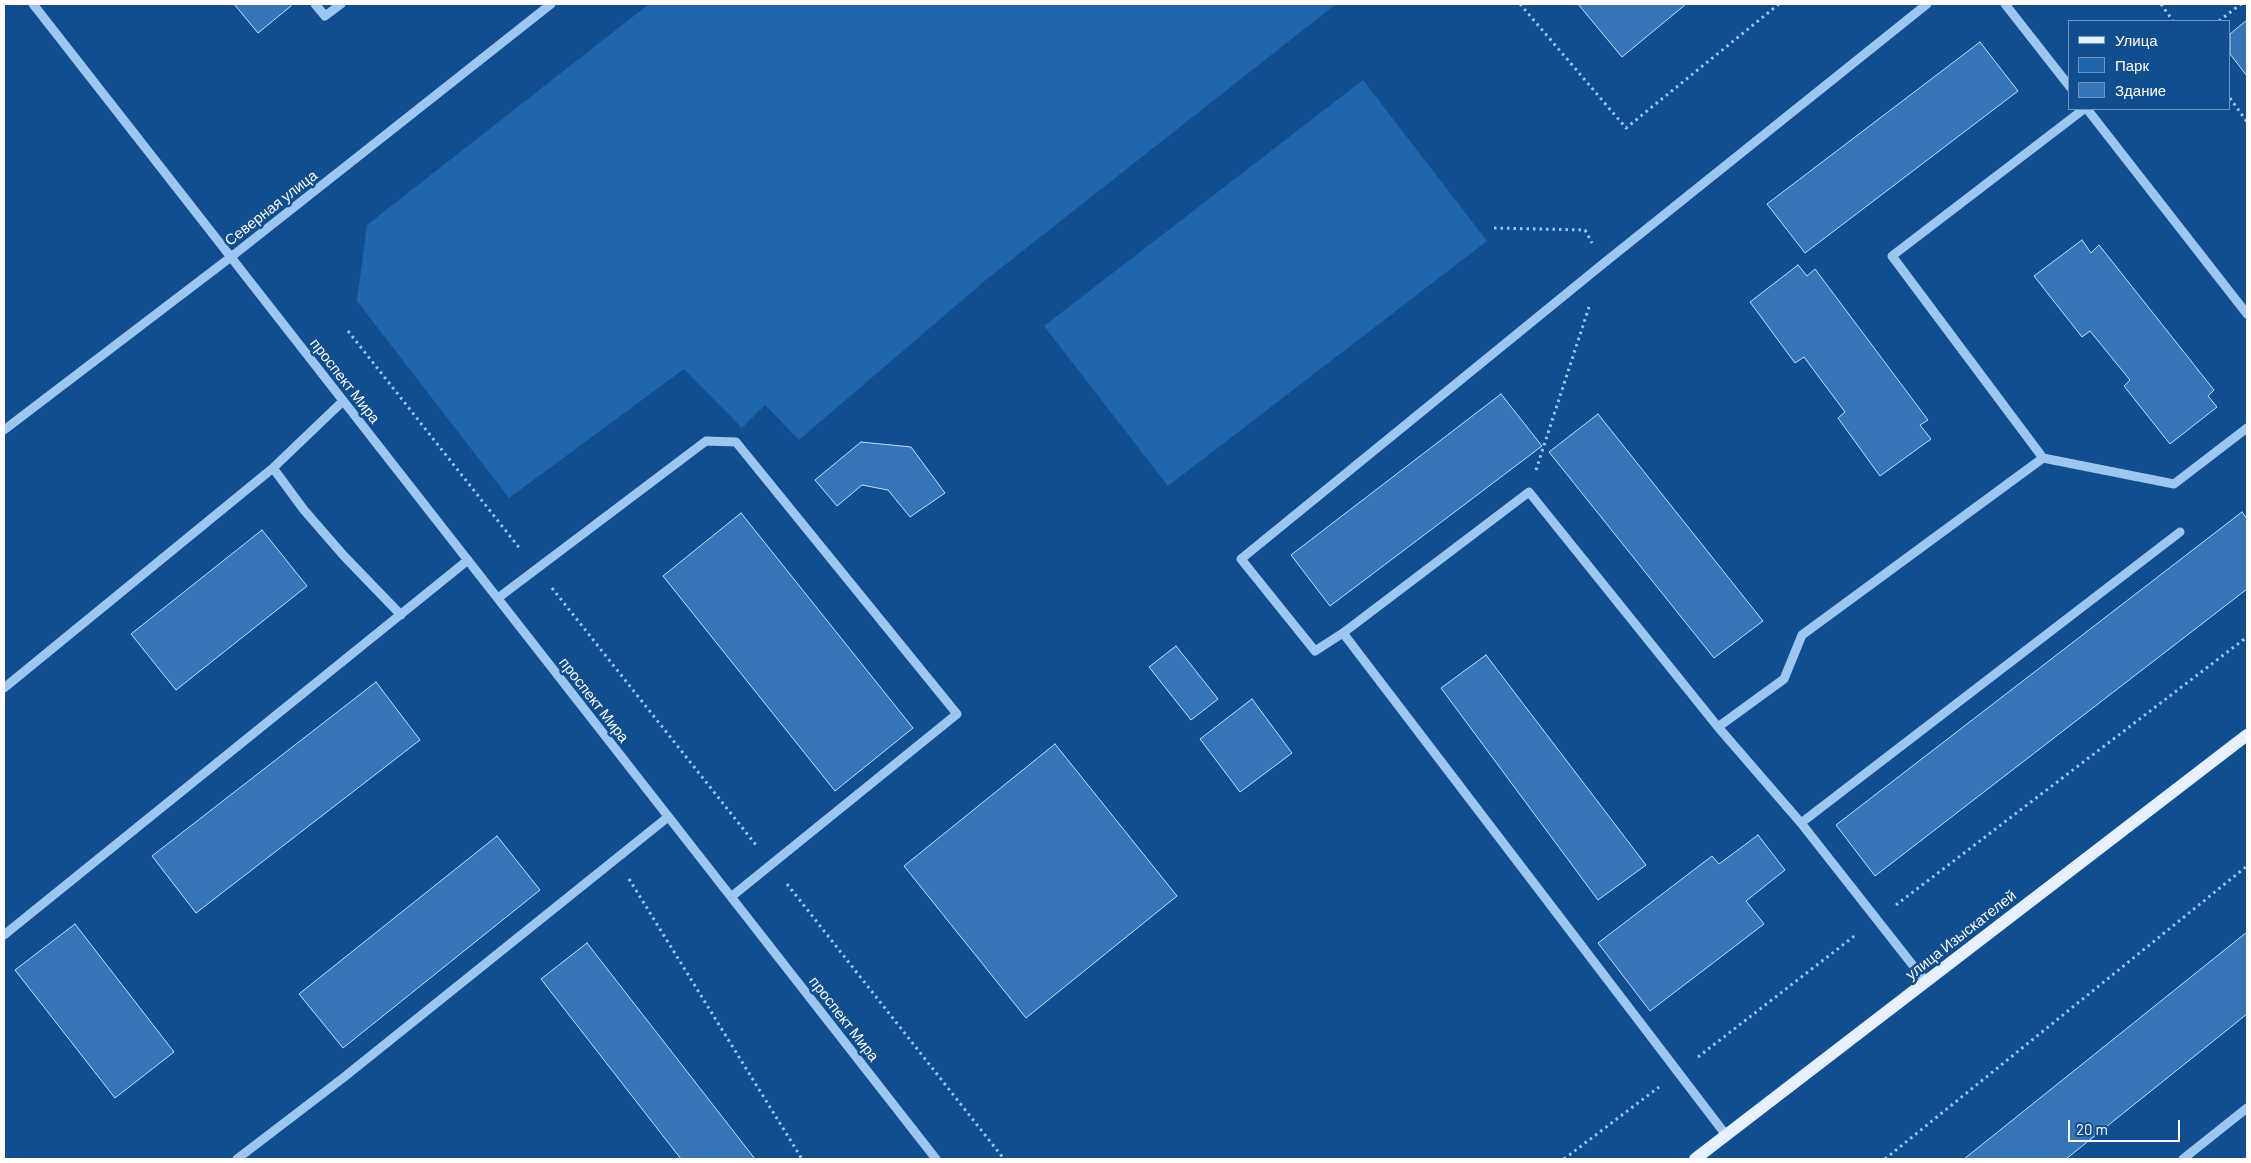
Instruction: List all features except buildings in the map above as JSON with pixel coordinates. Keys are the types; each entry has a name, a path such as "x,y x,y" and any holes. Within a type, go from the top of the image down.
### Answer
{"main road":[{"name":"улица Изыскателей","path":"1695,1159 2247,735"}],"street":[{"name":"проспект Мира","path":"33,4 936,1159"},
{"path":"315,4 325,16 341,4"},
{"name":"Северная улица","path":"4,430 231,257 551,4"},
{"path":"1926,982 1801,823 1718,727 1529,492 1343,633 1316,651 1241,559 1596,270 1928,4"},
{"path":"2005,4 2068,84"},
{"path":"2084,110 1892,256 2043,458 2174,484 2247,428"},
{"path":"2086,110 2247,314"},
{"path":"4,688 273,468 343,400"},
{"path":"498,598 706,440 736,442 957,714 731,897"},
{"path":"1718,727 1784,679 1802,635 2043,458"},
{"path":"273,468 304,510 344,556 401,615"},
{"path":"1801,823 2180,532"},
{"path":"4,935 468,560"},
{"path":"1343,633 1726,1135"},
{"path":"237,1159 343,1078 668,817"},
{"path":"2183,1159 2247,1108"}],"path":[{"path":"1520,4 1626,128 1779,4"},
{"path":"2160,4 2172,20"},
{"path":"2219,20 2241,4"},
{"path":"2231,99 2247,122"},
{"path":"348,331 1004,1159"},
{"path":"1564,1159 2247,637"},
{"path":"616,858 802,1159"},
{"path":"1885,1159 2247,866"}],"green space":[{"path":"649,4 1336,4 987,279 799,440 765,405 742,428 684,369 509,498 357,301 367,225"},
{"path":"1363,80 1487,241 1168,486 1044,326"}]}
